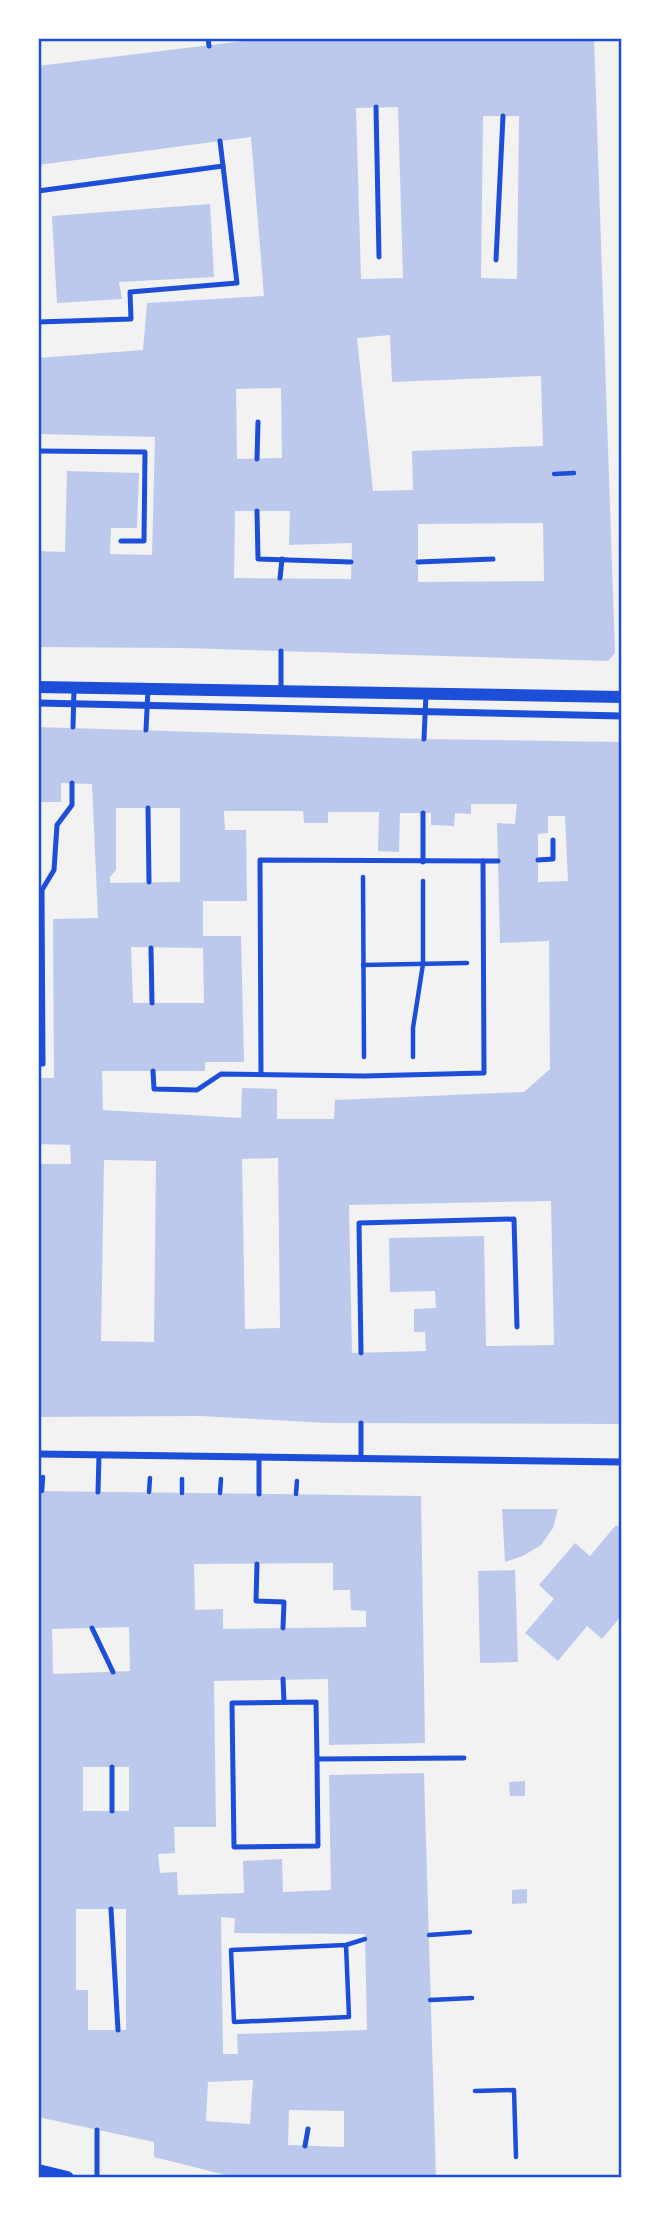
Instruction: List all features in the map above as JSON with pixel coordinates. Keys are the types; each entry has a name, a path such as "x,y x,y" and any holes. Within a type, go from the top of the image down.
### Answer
{"main road":[{"path":"38,2171 67,2178"}],"street":[{"path":"38,687 621,698"},
{"path":"38,703 621,716"},
{"path":"38,1454 621,1462"}],"lane":[{"path":"208,38 209,46"},
{"path":"376,107 379,257"},
{"path":"496,260 503,116"},
{"path":"38,322 131,319 130,292 237,283 220,141"},
{"path":"38,191 223,166"},
{"path":"257,459 258,422"},
{"path":"38,451 145,452 144,541 121,541"},
{"path":"257,511 258,559 351,562"},
{"path":"280,578 282,559"},
{"path":"418,562 493,559"},
{"path":"281,651 281,691"},
{"path":"73,727 74,687"},
{"path":"146,730 148,689"},
{"path":"424,739 426,694"},
{"path":"38,1063 43,1063 40,890 54,870 57,825 72,805 72,783"},
{"path":"148,808 149,882"},
{"path":"423,813 423,862"},
{"path":"538,860 553,859 552,840"},
{"path":"261,1075 260,860 498,861"},
{"path":"153,1071 154,1089 197,1090 221,1074 364,1076 484,1073 483,861"},
{"path":"151,948 152,1003"},
{"path":"361,1353 359,1223 514,1219 517,1327"},
{"path":"361,1423 361,1458"},
{"path":"98,1492 99,1455"},
{"path":"259,1457 259,1494"},
{"path":"257,1564 256,1601 284,1602 283,1628"},
{"path":"92,1628 113,1672"},
{"path":"283,1679 284,1702"},
{"path":"316,1702 317,1759 318,1846 234,1847 232,1703 316,1702"},
{"path":"317,1759 464,1758"},
{"path":"112,1767 112,1811"},
{"path":"111,1909 118,2030"},
{"path":"305,2146 308,2129"},
{"path":"97,2130 97,2178"}],"path":[{"path":"554,474 573,473"},
{"path":"363,862 364,1076"},
{"path":"413,1074 413,1028 423,964 423,862"},
{"path":"363,965 454,963"},
{"path":"42,1491 43,1477"},
{"path":"149,1492 150,1478"},
{"path":"182,1479 182,1493"},
{"path":"220,1493 221,1479"},
{"path":"296,1494 297,1481"},
{"path":"429,1935 470,1932"},
{"path":"346,1945 349,2017 234,2022 231,1950 346,1945 365,1939"},
{"path":"430,2000 472,1998"},
{"path":"475,2091 514,2090 516,2157"}],"building":[{"path":"268,38 594,38 615,653 608,661 183,648 38,647 38,551 65,552 67,471 139,473 137,528 111,528 110,554 152,555 155,437 38,434 38,358 143,350 147,303 264,296 251,137 38,165 38,66","holes":["398,107 403,278 361,279 356,108","483,116 519,116 517,279 481,278","390,335 392,382 541,376 543,446 412,451 413,490 373,491 357,338","281,388 282,458 237,459 236,389","235,511 290,511 289,545 352,543 351,579 234,578","543,523 544,581 418,582 418,524"]},
{"path":"210,204 214,277 119,282 122,299 57,303 52,216"},
{"path":"38,727 621,742 620,1424 329,1423 200,1416 38,1417 38,1164 71,1164 70,1145 38,1144 38,1078 54,1078 53,919 98,918 92,784 61,783 61,802 38,802","holes":["471,804 517,804 515,824 497,823 500,943 549,941 550,1069 524,1092 335,1100 334,1119 277,1119 277,1089 242,1088 241,1118 103,1110 102,1071 205,1071 205,1062 244,1062 241,936 203,936 203,901 247,901 246,830 225,830 224,811 303,811 304,823 328,823 328,812 379,812 378,851 399,852 400,813 431,813 431,825 454,826 455,813 471,814","116,808 180,808 180,882 110,883 110,877 116,870","548,816 565,816 568,881 538,882 538,834 548,833","131,947 203,948 204,1003 133,1003","278,1158 280,1328 245,1329 242,1159","104,1160 156,1161 154,1342 101,1341","551,1201 554,1345 486,1346 484,1236 389,1238 390,1292 435,1291 436,1308 414,1309 414,1332 425,1332 426,1351 352,1353 349,1205"]},
{"path":"38,1491 421,1496 425,1743 329,1745 328,1679 214,1681 216,1827 174,1827 175,1853 158,1854 160,1873 177,1872 178,1895 244,1893 243,1861 282,1859 283,1892 331,1890 329,1775 424,1773 436,2178 238,2178 154,2157 154,2142 38,2117","holes":["333,1563 333,1590 350,1590 351,1610 366,1611 366,1627 223,1629 223,1609 195,1610 194,1564","129,1627 130,1671 53,1674 52,1629","83,1767 129,1767 129,1811 83,1811","76,1909 126,1909 126,2030 88,2030 88,1990 76,1990","221,1917 235,1918 234,1933 365,1934 367,2030 237,2034 238,2054 223,2054","253,2080 250,2124 206,2121 208,2082","289,2110 344,2111 344,2147 288,2145"]},
{"path":"502,1509 558,1509 553,1528 541,1545 523,1556 505,1562"},
{"path":"616,1525 621,1529 621,1616 602,1639 587,1626 558,1661 525,1633 554,1599 539,1585 575,1543 590,1556"},
{"path":"515,1570 518,1662 480,1663 478,1571"},
{"path":"525,1781 525,1796 510,1796 509,1782"},
{"path":"527,1889 527,1903 512,1904 512,1890"}]}
